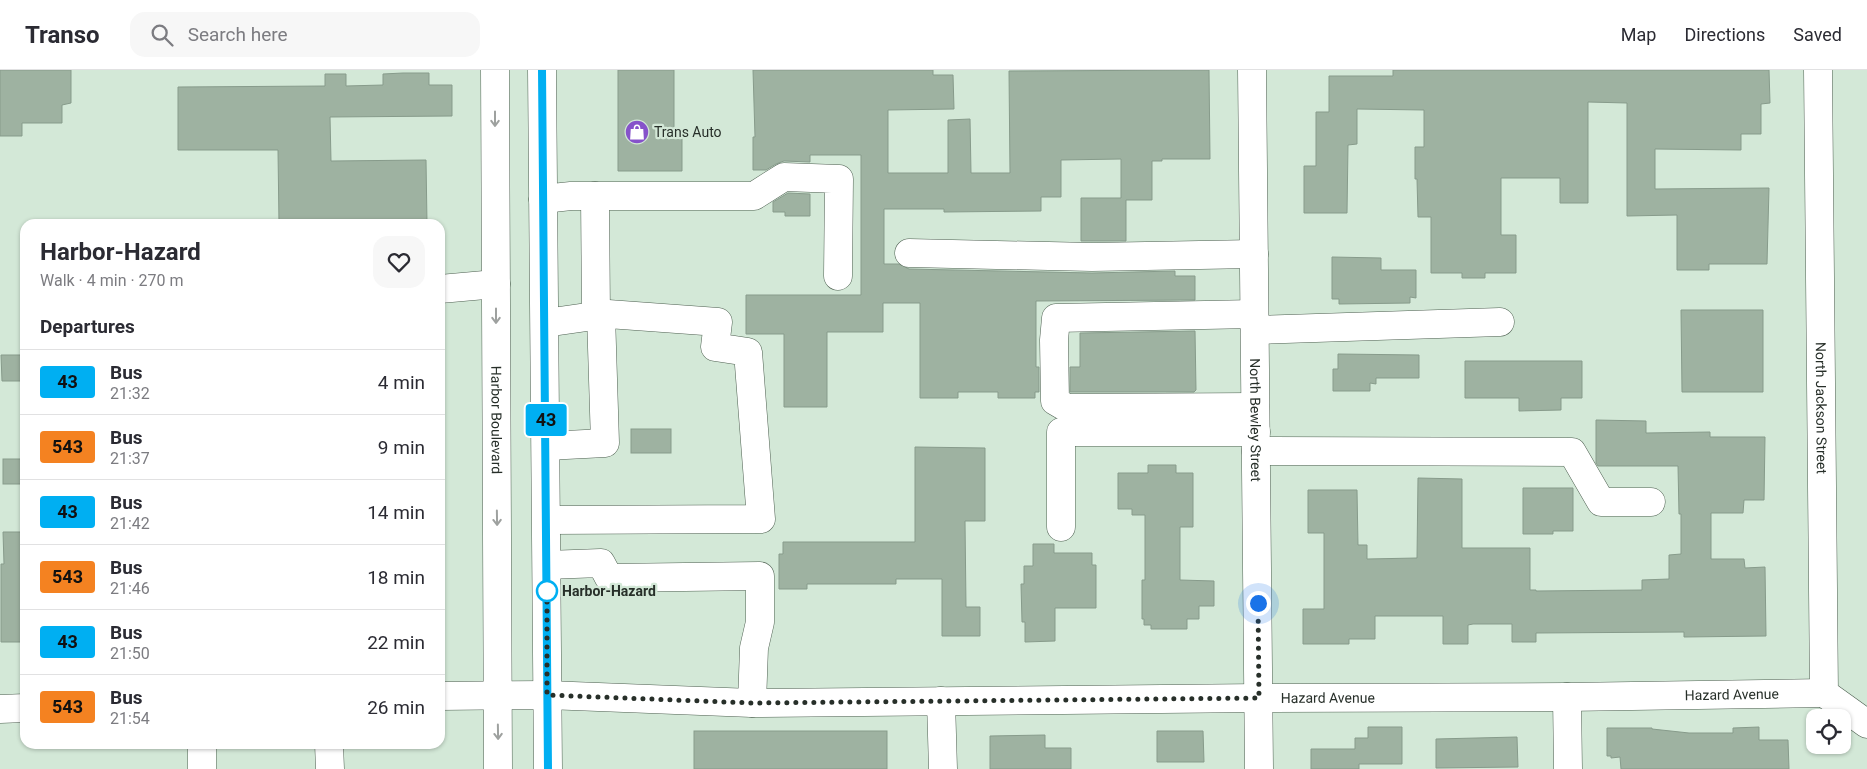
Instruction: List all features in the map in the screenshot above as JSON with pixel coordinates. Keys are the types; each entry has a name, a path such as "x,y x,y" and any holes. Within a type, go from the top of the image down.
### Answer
{"street":[{"name":"Harbor Boulevard","path":"495,70 498,769"},
{"path":"542,70 548,769"},
{"name":"North Bewley Street","path":"1252,70 1259,769"},
{"name":"North Jackson Street","path":"1818,70 1824,693"},
{"path":"544,199 595,196 754,196 784,177 839,179 838,276"},
{"path":"546,446 605,443 598,315 595,196"},
{"path":"909,253 1092,257 1254,254"},
{"path":"445,289 496,284"},
{"path":"545,323 598,315 718,322 715,347 748,352 760,519 547,520"},
{"path":"1500,322 1254,322 1056,318 1054,340 1055,400 1066,408 1256,430 1572,452 1602,502 1651,502"},
{"path":"1062,527 1062,432 1256,430"},
{"path":"547,565 601,563 608,578 760,576 760,622 754,648 752,703"},
{"path":"1824,693 1867,724"},
{"name":"Hazard Avenue","path":"445,696 547,695 752,703 1567,697 1824,693"},
{"path":"1567,697 1568,769"},
{"path":"942,701 943,769"},
{"path":"0,709 20,708"},
{"path":"202,749 202,769"},
{"path":"329,749 330,769"}],"building":[{"path":"0,70 71,70 71,103 62,105 62,123 22,123 22,136 0,136"},
{"path":"618,70 674,70 674,129 682,129 682,171 618,171"},
{"path":"753,70 933,70 933,75 953,75 954,109 888,110 888,173 948,173 948,120 970,119 971,173 1010,173 1009,71 1209,70 1210,159 1162,159 1162,161 1152,161 1152,200 1126,200 1126,241 1081,241 1081,198 1121,198 1121,159 1061,160 1061,197 1041,197 1041,211 944,212 944,209 884,209 884,264 899,264 909,269 1092,273 1175,271 1175,276 1195,276 1195,300 1036,301 1036,367 1039,367 1039,392 1035,392 1035,398 998,398 998,392 958,392 958,398 920,398 920,303 883,303 883,332 827,332 827,407 784,407 784,334 746,334 746,295 861,295 861,155 810,155 810,162 784,161 766,170 753,170 753,137 755,137"},
{"path":"1393,70 1769,70 1770,103 1761,104 1761,134 1741,134 1741,150 1655,149 1655,189 1769,188 1767,264 1709,264 1709,270 1677,270 1677,215 1627,216 1627,103 1588,102 1588,203 1560,203 1560,178 1501,178 1501,235 1516,235 1516,273 1485,273 1485,278 1462,278 1462,273 1431,273 1431,217 1418,217 1417,179 1415,179 1415,147 1424,147 1424,110 1357,109 1357,144 1348,145 1347,213 1304,213 1304,166 1316,166 1316,112 1329,112 1329,76 1393,76"},
{"path":"429,73 429,85 452,85 452,116 330,117 331,161 426,160 427,219 279,219 278,150 178,150 178,87 325,86 325,74 346,74 346,86 383,85 383,74"},
{"path":"788,193 810,194 810,216 785,216 785,212 773,212 773,202"},
{"path":"1332,257 1381,258 1381,270 1416,270 1416,298 1410,297 1410,303 1339,304 1339,299 1332,299"},
{"path":"1681,310 1763,310 1763,392 1682,392"},
{"path":"1195,331 1196,390 1194,392 1070,392 1070,367 1080,367 1080,333"},
{"path":"1338,354 1419,355 1419,378 1376,378 1376,384 1370,383 1370,391 1333,391 1333,369 1338,369"},
{"path":"1,355 20,355 20,381 2,381"},
{"path":"1465,361 1582,361 1582,398 1561,398 1561,410 1519,411 1519,398 1465,398"},
{"path":"1596,420 1646,421 1646,433 1710,432 1710,437 1765,437 1764,500 1744,500 1743,513 1711,513 1711,559 1744,559 1745,568 1765,567 1766,636 1684,637 1684,632 1536,633 1536,642 1512,642 1512,624 1473,624 1468,625 1468,644 1443,644 1443,616 1375,616 1375,639 1349,639 1349,644 1303,644 1303,609 1324,609 1324,533 1308,533 1308,490 1357,490 1358,545 1367,545 1367,559 1417,558 1418,478 1462,479 1462,548 1530,548 1530,590 1642,590 1642,580 1669,579 1669,555 1681,554 1678,466 1598,466 1596,463"},
{"path":"631,429 671,429 671,453 631,453"},
{"path":"915,447 985,448 985,521 965,521 966,607 980,607 980,636 942,636 942,579 896,579 896,584 807,584 807,589 779,589 779,554 783,554 783,542 915,542"},
{"path":"3,459 20,459 20,484 3,484"},
{"path":"1148,465 1176,465 1176,473 1193,473 1193,527 1180,527 1180,580 1214,581 1214,606 1199,606 1199,619 1187,619 1187,629 1151,629 1151,625 1144,625 1144,619 1142,619 1142,580 1145,580 1145,515 1132,515 1132,509 1118,509 1118,473 1148,473"},
{"path":"1523,488 1573,488 1573,531 1553,531 1553,534 1523,534"},
{"path":"3,532 20,532 20,642 1,642 1,564 4,564"},
{"path":"1033,544 1054,544 1054,553 1092,553 1092,565 1096,565 1096,608 1055,608 1055,641 1025,642 1025,622 1022,622 1021,584 1024,584 1024,566 1033,566"},
{"path":"1368,727 1402,727 1402,764 1359,764 1359,769 1311,769 1311,749 1355,749 1355,738 1368,738"},
{"path":"1759,727 1759,740 1788,740 1789,769 1621,769 1620,757 1611,758 1611,756 1607,756 1607,728 1652,728 1689,733 1733,733 1733,728"},
{"path":"694,731 887,731 887,769 694,769"},
{"path":"1157,731 1203,731 1204,762 1157,762"},
{"path":"1045,735 1045,748 1071,748 1071,769 990,769 990,736"},
{"path":"1517,737 1518,767 1436,768 1436,739"}],"bus line":[{"name":"43","path":"542,70 548,769"}],"place":[{"name":"Trans Auto","path":"637,132"},
{"name":"Harbor-Hazard","path":"547,591"}],"route":[{"path":"547,591 547,583 548,654 547,695 752,703 1259,698 1258,603"}]}
